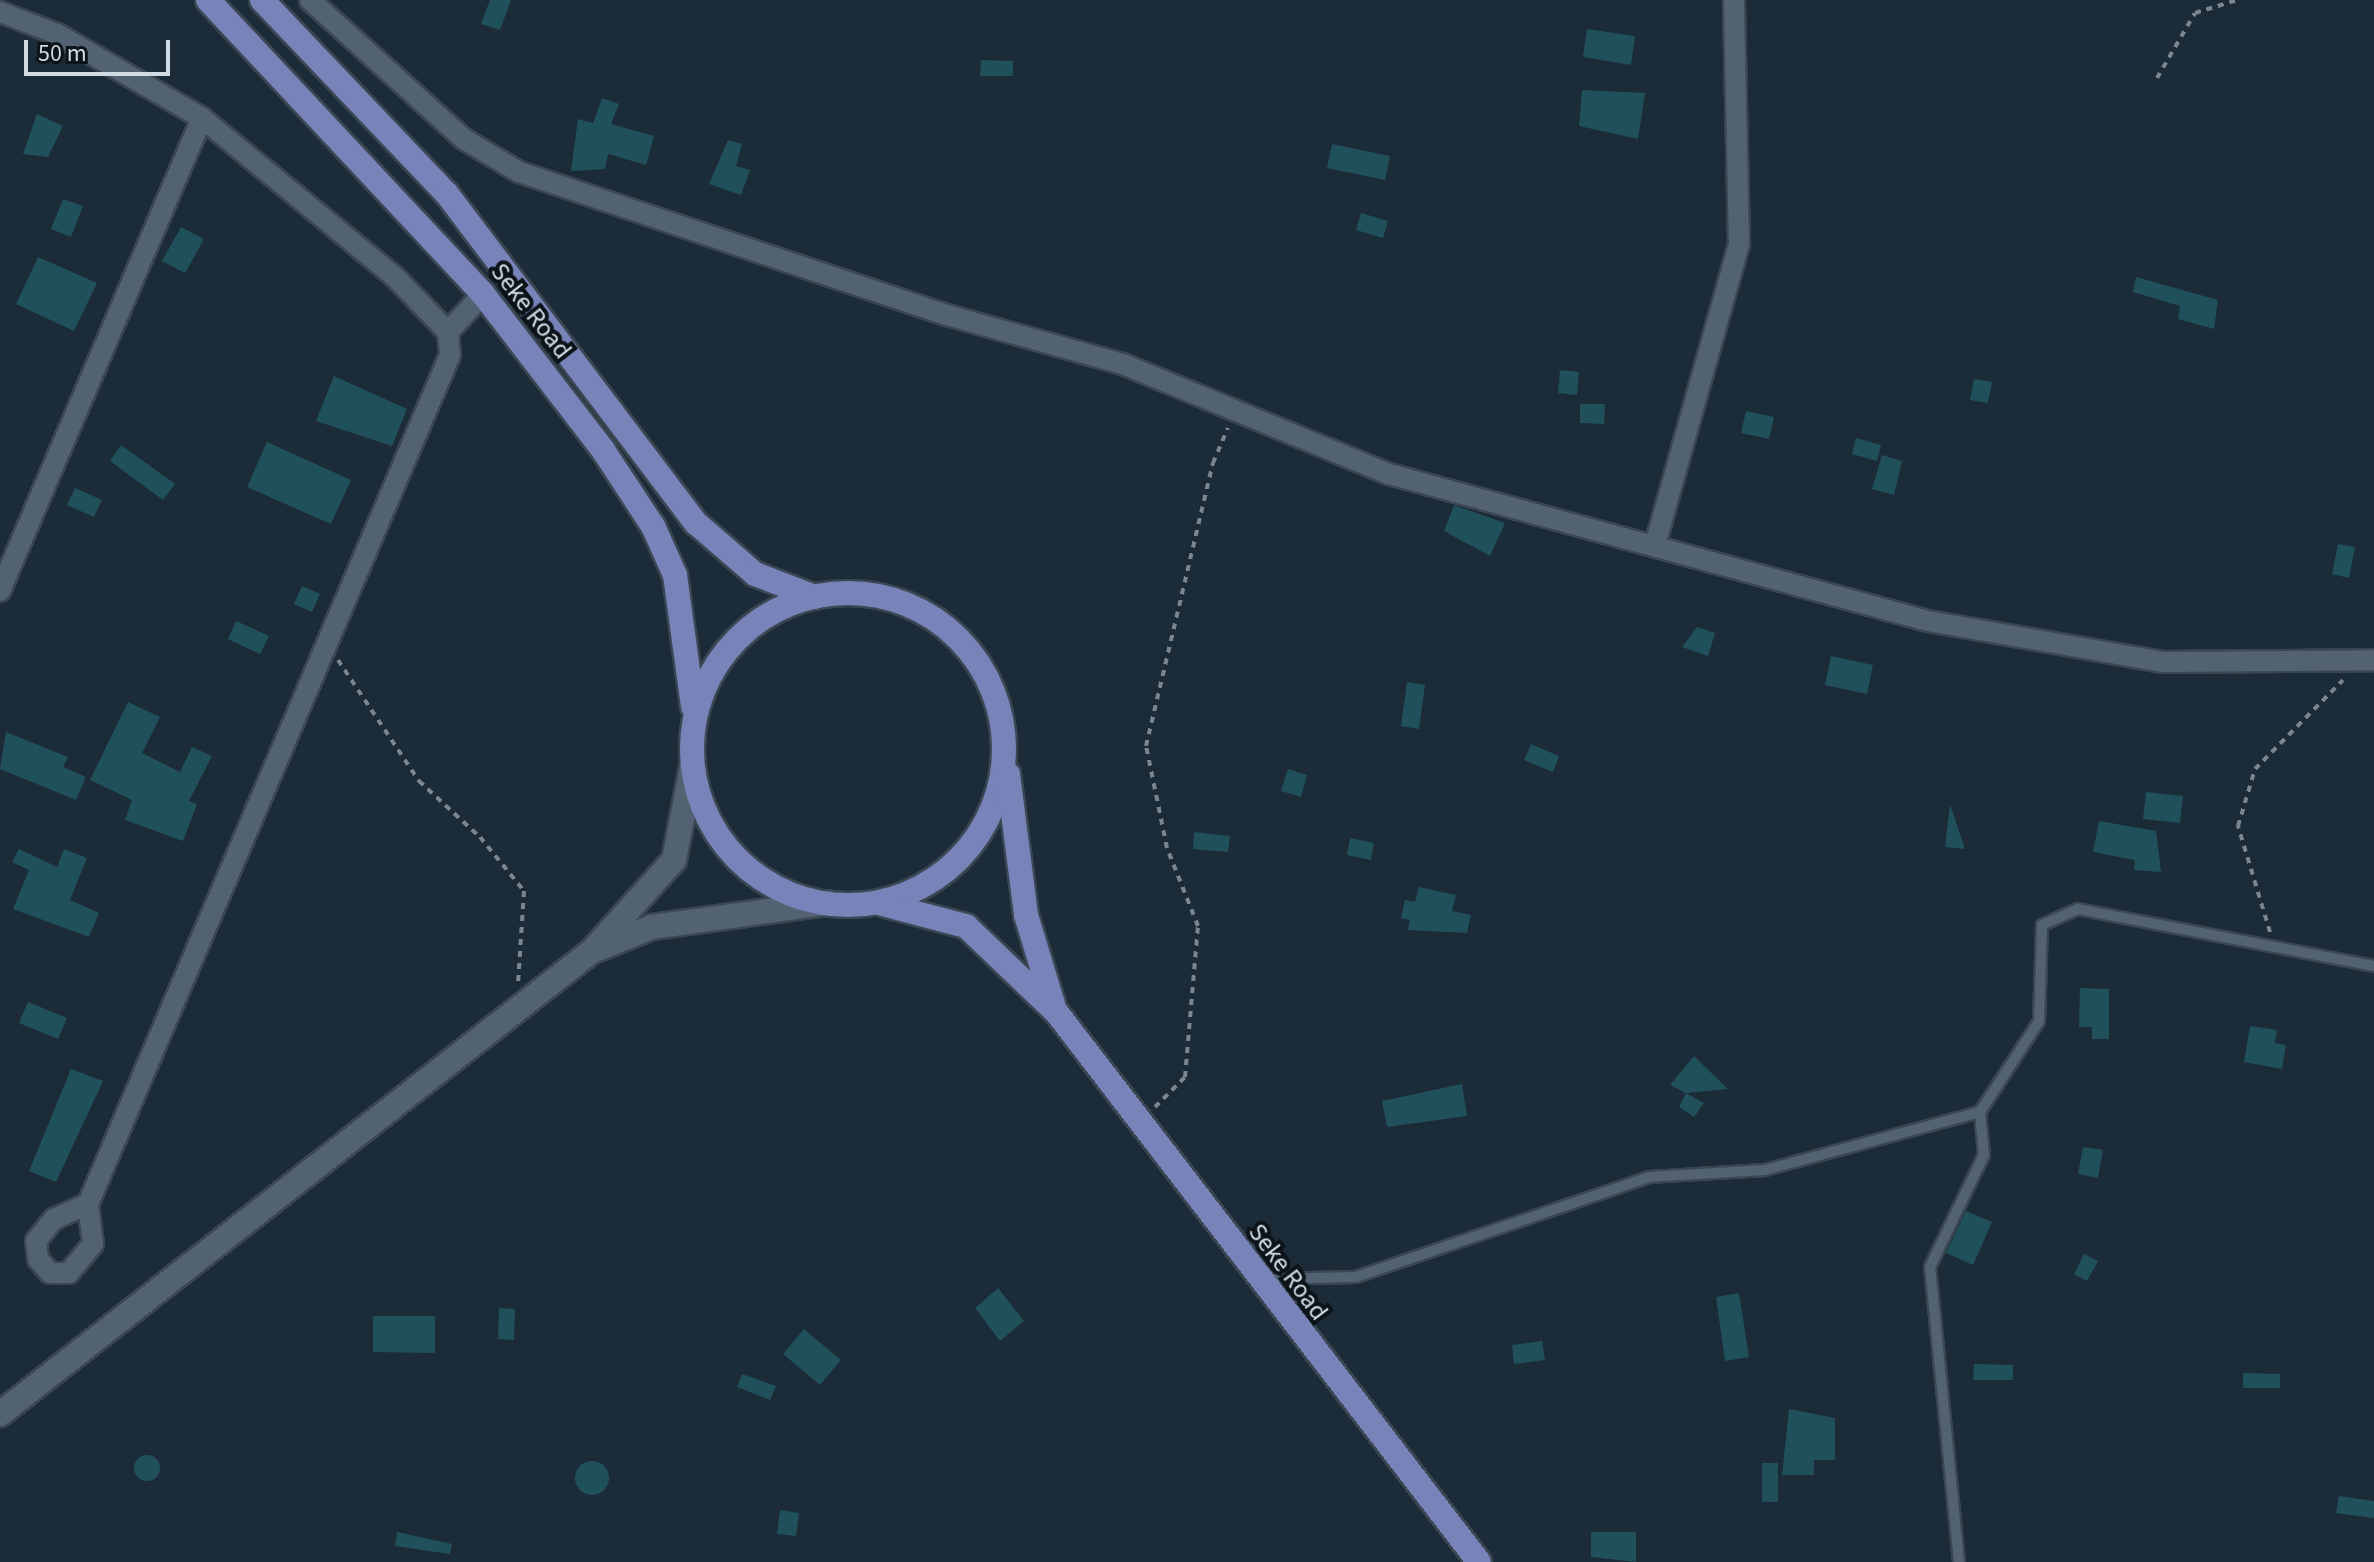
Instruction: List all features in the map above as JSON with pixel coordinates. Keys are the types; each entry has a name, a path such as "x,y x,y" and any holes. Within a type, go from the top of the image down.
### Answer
{"main road":[{"name":"Seke Road","path":"208,0 483,294 653,526 686,623 694,721 692,767 705,811 736,859 794,895 827,903 876,902 931,881 967,851 996,800 1005,754 994,692 960,640 908,605 846,593 815,597 772,613 735,641 716,665 694,721"},
{"name":"Seke Road","path":"262,0 447,194 696,523 755,574 815,597"},
{"path":"1005,754 1026,915 1057,1013"},
{"path":"876,902 966,926 1057,1013"},
{"name":"Seke Road","path":"1057,1013 1479,1562"}],"street":[{"path":"310,0 464,139 519,172 947,315 1123,364 1389,474 1555,525 1655,545 1928,621 2163,662 2369,659"},
{"path":"1655,545 1739,244 1734,0"},
{"path":"0,12 57,34 202,118 395,277 448,332 450,355 330,648 88,1204"},
{"path":"0,591 202,118"},
{"path":"448,332 483,294"},
{"path":"0,1414 592,951 674,860 692,767"},
{"path":"592,951 652,927 827,903"}],"lane":[{"path":"1959,1562 1930,1267 1984,1155 1980,1112 2039,1021 2042,925 2078,909 2374,966"},
{"path":"1259,1279 1356,1277 1649,1177 1765,1170 1980,1112"}],"path":[{"path":"2157,78 2195,13 2237,0"},
{"path":"1140,1122 1185,1077 1198,926 1167,848 1146,746 1213,463 1235,411"},
{"path":"330,648 419,781 480,837 524,891 517,1008"},
{"path":"2273,945 2238,826 2255,769 2369,659"}],"building":[{"path":"490,0 511,0 500,30 481,24"},
{"path":"1587,29 1635,36 1631,65 1583,57"},
{"path":"981,60 1013,61 1013,76 980,76"},
{"path":"1582,90 1645,93 1638,139 1579,126"},
{"path":"602,98 619,104 611,124 654,136 646,165 608,154 605,169 571,171 578,119 593,123"},
{"path":"37,114 63,126 48,157 23,154"},
{"path":"728,140 742,144 736,166 750,170 741,195 709,184"},
{"path":"1332,144 1390,156 1385,180 1327,168"},
{"path":"63,199 83,206 71,237 51,229"},
{"path":"1361,213 1388,221 1383,238 1356,230"},
{"path":"181,227 204,239 185,273 162,261"},
{"path":"38,257 97,283 74,331 16,304"},
{"path":"2136,277 2218,300 2214,329 2178,319 2180,306 2133,292"},
{"path":"1560,370 1579,372 1577,395 1558,393"},
{"path":"334,376 407,409 392,446 316,421"},
{"path":"1974,379 1992,382 1988,403 1970,400"},
{"path":"1580,404 1605,404 1604,424 1580,423"},
{"path":"1746,411 1774,417 1769,439 1741,433"},
{"path":"1856,438 1881,445 1877,461 1852,454"},
{"path":"267,442 351,480 331,524 247,487"},
{"path":"121,445 175,484 163,500 110,461"},
{"path":"1882,455 1902,461 1894,495 1872,489"},
{"path":"75,488 102,500 94,517 67,505"},
{"path":"1454,505 1505,523 1490,556 1444,531"},
{"path":"2338,544 2355,547 2349,578 2332,574"},
{"path":"302,586 320,594 312,612 294,604"},
{"path":"236,621 269,636 260,654 228,639"},
{"path":"1697,627 1715,633 1708,656 1682,647"},
{"path":"1831,656 1873,665 1867,694 1825,685"},
{"path":"1407,682 1425,685 1419,729 1401,726"},
{"path":"128,702 160,717 142,753 180,772 192,747 212,756 189,801 197,804 183,841 125,820 132,800 90,780"},
{"path":"6,732 68,757 63,767 86,777 76,800 0,769"},
{"path":"1531,744 1559,756 1553,772 1524,760"},
{"path":"1288,769 1307,775 1301,797 1281,791"},
{"path":"2146,792 2183,796 2180,823 2143,819"},
{"path":"1950,804 1965,849 1945,847"},
{"path":"2099,821 2156,831 2161,872 2134,870 2135,860 2093,852"},
{"path":"1194,832 1230,836 1228,852 1193,849"},
{"path":"1350,838 1374,843 1371,860 1347,855"},
{"path":"19,849 57,867 64,849 87,858 70,900 99,913 89,937 13,909 29,870 12,862"},
{"path":"1419,887 1456,895 1452,911 1471,915 1467,933 1408,930 1410,920 1401,918 1405,900 1415,902"},
{"path":"2080,988 2109,989 2109,1039 2092,1039 2092,1027 2079,1027"},
{"path":"28,1002 67,1018 58,1039 19,1023"},
{"path":"2250,1026 2277,1030 2275,1043 2286,1045 2282,1069 2244,1062"},
{"path":"1694,1056 1728,1089 1686,1093 1670,1085"},
{"path":"71,1069 103,1081 56,1182 29,1171"},
{"path":"1462,1084 1467,1116 1387,1127 1382,1101"},
{"path":"1686,1093 1704,1103 1694,1117 1679,1107"},
{"path":"2083,1147 2103,1150 2098,1178 2078,1174"},
{"path":"1966,1211 1992,1222 1973,1265 1946,1253"},
{"path":"2084,1254 2098,1261 2087,1281 2074,1274"},
{"path":"998,1288 1024,1321 1000,1341 975,1308"},
{"path":"1739,1293 1749,1357 1725,1361 1716,1297"},
{"path":"499,1308 515,1309 514,1340 498,1339"},
{"path":"373,1316 435,1316 435,1353 373,1352"},
{"path":"804,1329 841,1360 820,1385 783,1354"},
{"path":"1542,1341 1545,1360 1514,1364 1512,1345"},
{"path":"1974,1364 2013,1365 2013,1380 1973,1380"},
{"path":"2243,1373 2280,1374 2280,1388 2243,1388"},
{"path":"742,1374 776,1386 770,1400 737,1387"},
{"path":"1789,1409 1835,1418 1835,1460 1814,1460 1814,1475 1782,1475"},
{"path":"147,1455 156,1459 160,1468 156,1477 147,1481 138,1477 134,1468 138,1459"},
{"path":"592,1461 604,1466 609,1478 604,1490 592,1495 580,1490 575,1478 580,1466"},
{"path":"1762,1463 1778,1463 1778,1502 1762,1502"},
{"path":"2339,1496 2374,1501 2374,1518 2336,1513"},
{"path":"780,1510 799,1513 796,1536 777,1534"},
{"path":"397,1532 452,1544 450,1554 395,1546"},
{"path":"1591,1532 1636,1532 1636,1562 1591,1557"}]}
